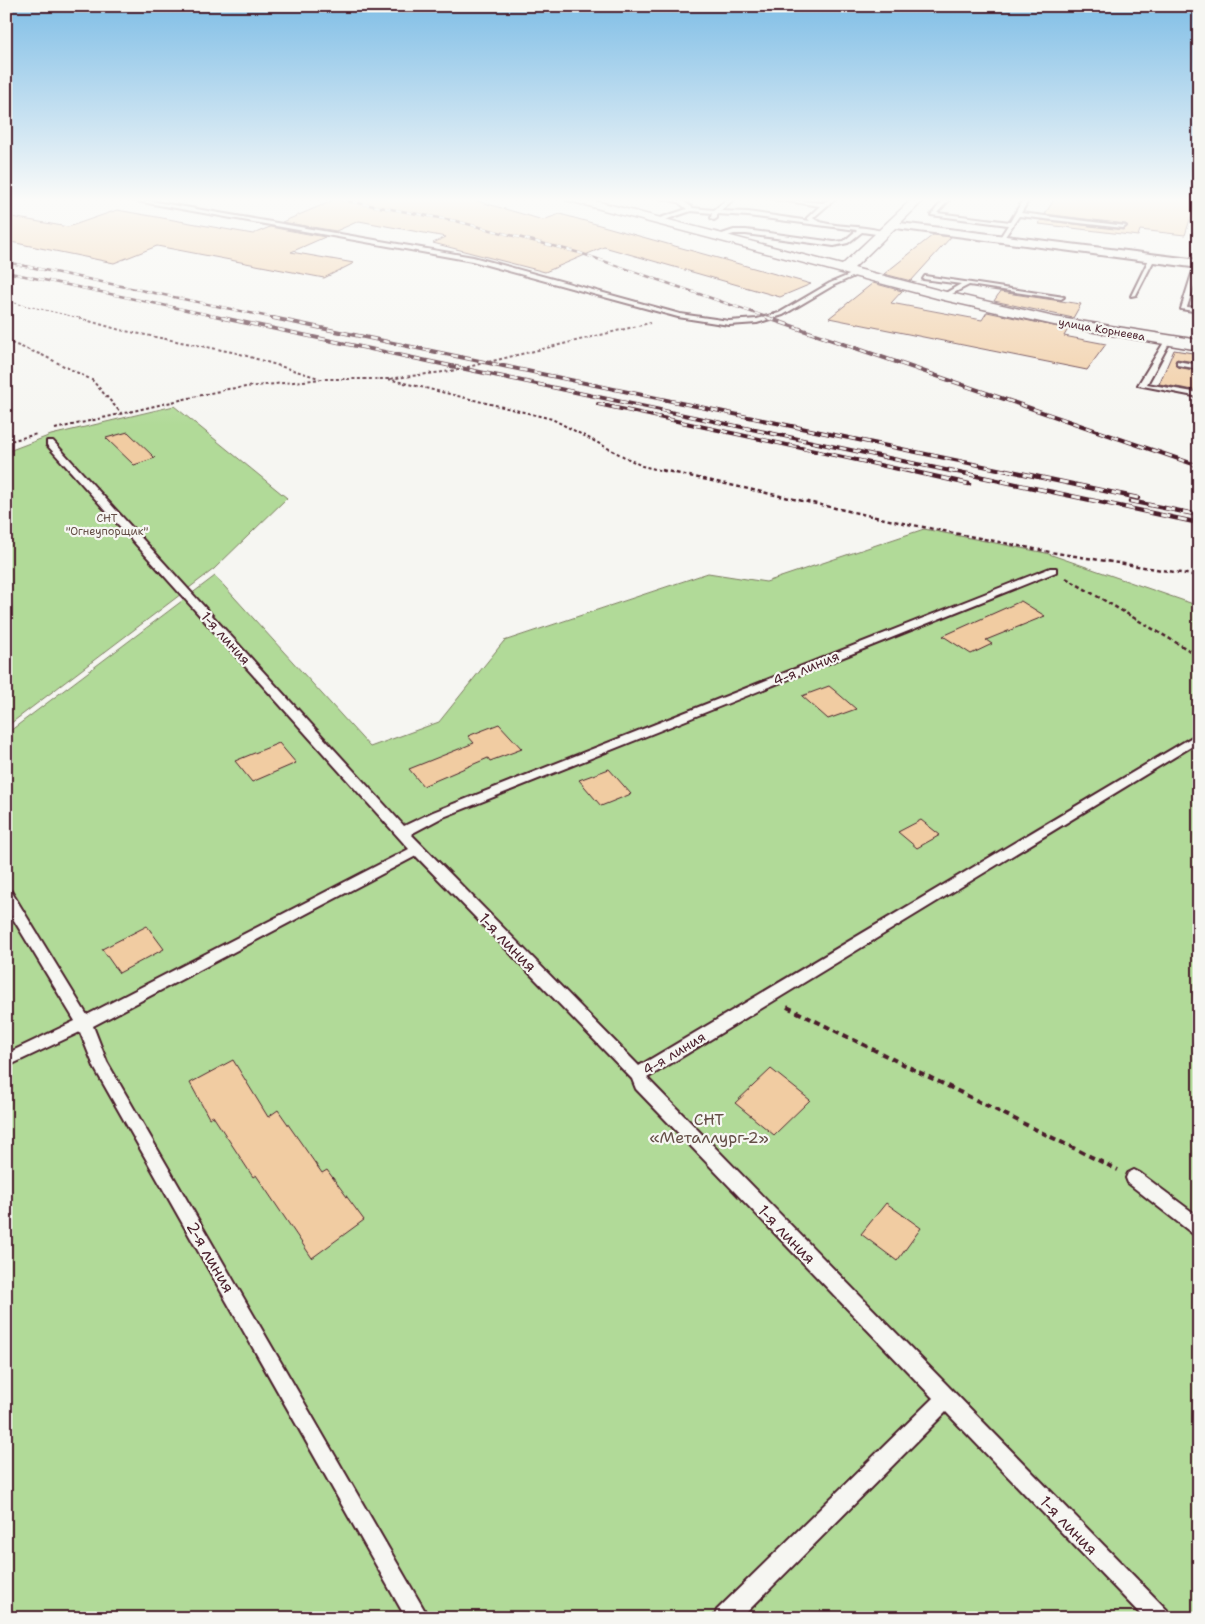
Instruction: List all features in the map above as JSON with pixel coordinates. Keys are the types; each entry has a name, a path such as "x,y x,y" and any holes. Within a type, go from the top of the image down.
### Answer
{"street":[{"name":"улица Корнеева","path":"853,274 1030,316 1199,345"}],"lane":[{"path":"527,274 680,316 729,323 757,321 781,314 849,274"},
{"path":"1133,295 1144,274"},
{"path":"1194,274 1183,308 1199,310"},
{"path":"924,278 1061,298"},
{"path":"944,296 968,283"},
{"path":"1168,340 1142,385 1199,395"},
{"path":"1180,363 1199,366"},
{"name":"1-я линия","path":"50,443 418,850 638,1075 642,1084 1159,1618"},
{"name":"4-я линия","path":"403,832 437,815 1053,570"},
{"name":"4-я линия","path":"638,1075 1199,736"},
{"path":"6,1061 84,1023 418,850"},
{"name":"2-я линия","path":"6,895 84,1023 100,1064 418,1618"},
{"path":"1134,1178 1199,1228"},
{"path":"725,1618 946,1398"}],"path":[{"path":"6,301 74,316 120,330 237,353 322,379"},
{"path":"54,430 228,389 322,379 388,379 451,371 680,316"},
{"path":"6,341 42,355 92,380 121,413"},
{"path":"388,379 552,419 642,466 893,521 1041,550 1199,576"},
{"path":"6,442 44,432"},
{"path":"1053,570 1199,656"},
{"path":"766,998 1134,1178"}],"green space":[{"name":"СНТ \"Огнеупорщик\"","path":"174,406 287,498 214,569 6,727 6,452 51,435"},
{"name":"СНТ «Металлург-2»","path":"924,529 1046,553 1199,606 1199,1618 6,1618 6,734 215,576 370,747 439,722 504,641 708,573 766,582"}],"building":[{"path":"302,274 332,274 324,278"},
{"path":"698,274 774,274 811,284 780,297"},
{"path":"884,274 918,274 911,281"},
{"path":"873,283 902,291 891,303 982,320 987,312 1068,329 1064,336 1106,344 1087,370 829,318"},
{"path":"1000,292 1081,304 1073,318 994,301"},
{"path":"1174,350 1199,354 1199,363 1177,359 1175,361 1177,367 1199,371 1199,391 1159,384"},
{"path":"128,432 155,458 134,465 106,438"},
{"path":"1021,601 1045,616 986,640 992,644 971,654 943,636"},
{"path":"829,686 856,709 828,719 802,696"},
{"path":"499,724 522,749 490,761 488,758 423,786 409,769 474,743 468,736"},
{"path":"279,743 296,763 252,782 235,761"},
{"path":"609,769 631,794 601,806 579,780"},
{"path":"921,820 940,835 917,848 898,832"},
{"path":"147,926 164,949 119,973 102,949"},
{"path":"233,1060 268,1117 278,1110 322,1173 327,1170 364,1220 312,1258 256,1175 253,1177 213,1116 209,1118 190,1083"},
{"path":"771,1069 810,1100 774,1135 735,1103"},
{"path":"886,1203 921,1228 897,1261 861,1234"}],"railway":[{"path":"14,274 229,319"},
{"path":"62,274 279,319"},
{"path":"640,274 772,319"},
{"path":"223,318 955,472"},
{"path":"273,318 1012,472"},
{"path":"768,318 1199,466"},
{"path":"598,404 912,472"},
{"path":"906,470 969,484"},
{"path":"949,470 1199,523"},
{"path":"1006,470 1138,498"},
{"path":"1130,501 1199,515"}]}
